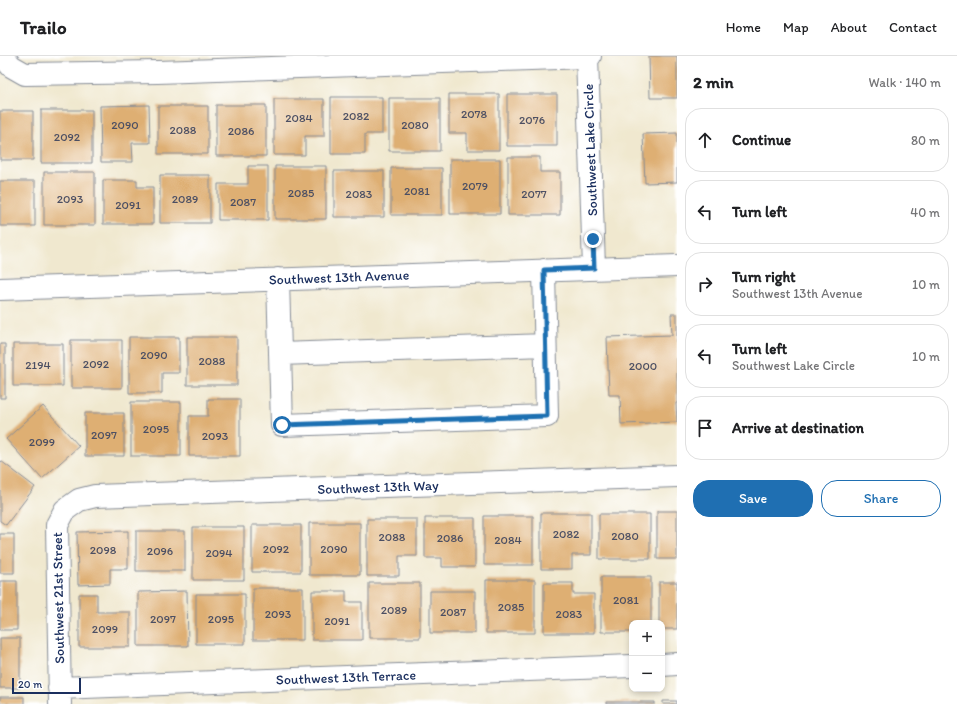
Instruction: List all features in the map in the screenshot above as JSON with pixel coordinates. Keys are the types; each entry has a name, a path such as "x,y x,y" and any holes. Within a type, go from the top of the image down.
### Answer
{"street":[{"path":"3,56 11,66 25,74 158,64 588,56"},
{"name":"Southwest Lake Circle","path":"588,56 594,268"},
{"name":"Southwest 13th Avenue","path":"0,289 677,266"},
{"path":"278,279 282,425 547,416 544,270"},
{"path":"280,354 545,346"},
{"name":"Southwest 13th Way","path":"79,500 95,496 677,476"},
{"name":"Southwest 21st Street","path":"60,696 57,525 65,510 79,500"},
{"path":"665,665 677,664"},
{"name":"Southwest 13th Terrace","path":"60,696 629,666"}],"building":[{"path":"649,56 677,56 677,98 650,98"},
{"path":"449,94 499,94 499,150 467,150 467,133 449,133"},
{"path":"507,94 557,94 557,146 507,146"},
{"path":"331,97 382,97 382,134 365,134 365,154 331,154"},
{"path":"389,98 440,98 440,151 389,151"},
{"path":"274,99 324,99 324,136 305,136 305,155 274,155"},
{"path":"149,105 150,143 132,143 133,162 101,162 100,106"},
{"path":"216,105 266,105 266,156 216,156"},
{"path":"158,106 208,106 208,154 158,154"},
{"path":"41,110 92,110 92,163 41,163"},
{"path":"0,111 33,111 33,160 0,160"},
{"path":"677,133 677,182 645,183 643,134"},
{"path":"508,157 540,157 540,172 560,172 560,215 508,215"},
{"path":"450,159 500,159 500,214 450,214"},
{"path":"248,166 268,166 268,220 218,220 218,184 248,184"},
{"path":"275,166 326,166 326,219 275,219"},
{"path":"391,168 442,168 442,215 391,215"},
{"path":"334,171 384,171 384,217 334,217"},
{"path":"44,172 95,172 95,225 44,225"},
{"path":"160,175 210,175 210,223 160,223"},
{"path":"103,180 137,180 137,187 153,187 153,224 103,224"},
{"path":"0,181 35,181 35,226 0,226"},
{"path":"671,314 677,314 677,422 621,424 620,395 609,395 607,337 672,335"},
{"path":"129,337 179,337 179,373 162,373 162,393 129,393"},
{"path":"187,337 237,337 237,385 187,385"},
{"path":"71,340 122,340 122,388 71,388"},
{"path":"0,344 5,344 5,398 0,398"},
{"path":"13,344 63,344 63,386 13,386"},
{"path":"208,399 240,399 240,456 189,456 189,416 208,416"},
{"path":"131,402 181,402 181,456 131,456"},
{"path":"43,406 79,446 42,479 6,439"},
{"path":"85,413 124,413 124,456 85,456"},
{"path":"1,461 35,487 6,525 0,521"},
{"path":"657,511 677,511 677,559 657,559"},
{"path":"541,513 591,513 591,555 572,555 572,569 541,569"},
{"path":"599,514 650,514 650,559 599,559"},
{"path":"484,516 533,516 533,565 484,565"},
{"path":"425,518 475,518 475,567 442,567 442,558 425,558"},
{"path":"367,519 417,519 417,556 399,556 399,576 367,576"},
{"path":"309,523 360,523 360,575 309,575"},
{"path":"252,525 301,525 301,572 252,572"},
{"path":"193,527 244,527 244,580 193,580"},
{"path":"128,531 128,569 110,569 110,584 78,585 77,532"},
{"path":"136,531 185,531 185,571 136,571"},
{"path":"0,534 14,534 14,573 0,573"},
{"path":"601,577 651,577 651,620 629,620 629,632 601,632"},
{"path":"486,580 535,580 535,633 486,633"},
{"path":"0,581 17,581 17,630 0,630"},
{"path":"659,582 677,582 677,629 665,629 665,620 659,620"},
{"path":"369,583 420,583 420,638 369,638"},
{"path":"544,583 573,583 573,594 594,594 594,633 544,633"},
{"path":"253,588 303,588 303,640 253,640"},
{"path":"187,591 188,646 138,646 138,592"},
{"path":"312,591 346,591 346,602 362,602 362,640 312,640"},
{"path":"430,591 475,591 475,633 430,633"},
{"path":"79,594 97,594 97,612 130,612 130,647 79,647"},
{"path":"196,594 245,594 245,644 196,644"},
{"path":"0,638 20,638 20,688 0,688"},
{"path":"0,697 24,697 24,704 0,704"},
{"path":"663,701 677,701 677,704 663,704"},
{"path":"606,702 655,702 655,704 606,704"}],"route":[{"path":"282,425 547,416 544,270 594,268 593,239"}]}
